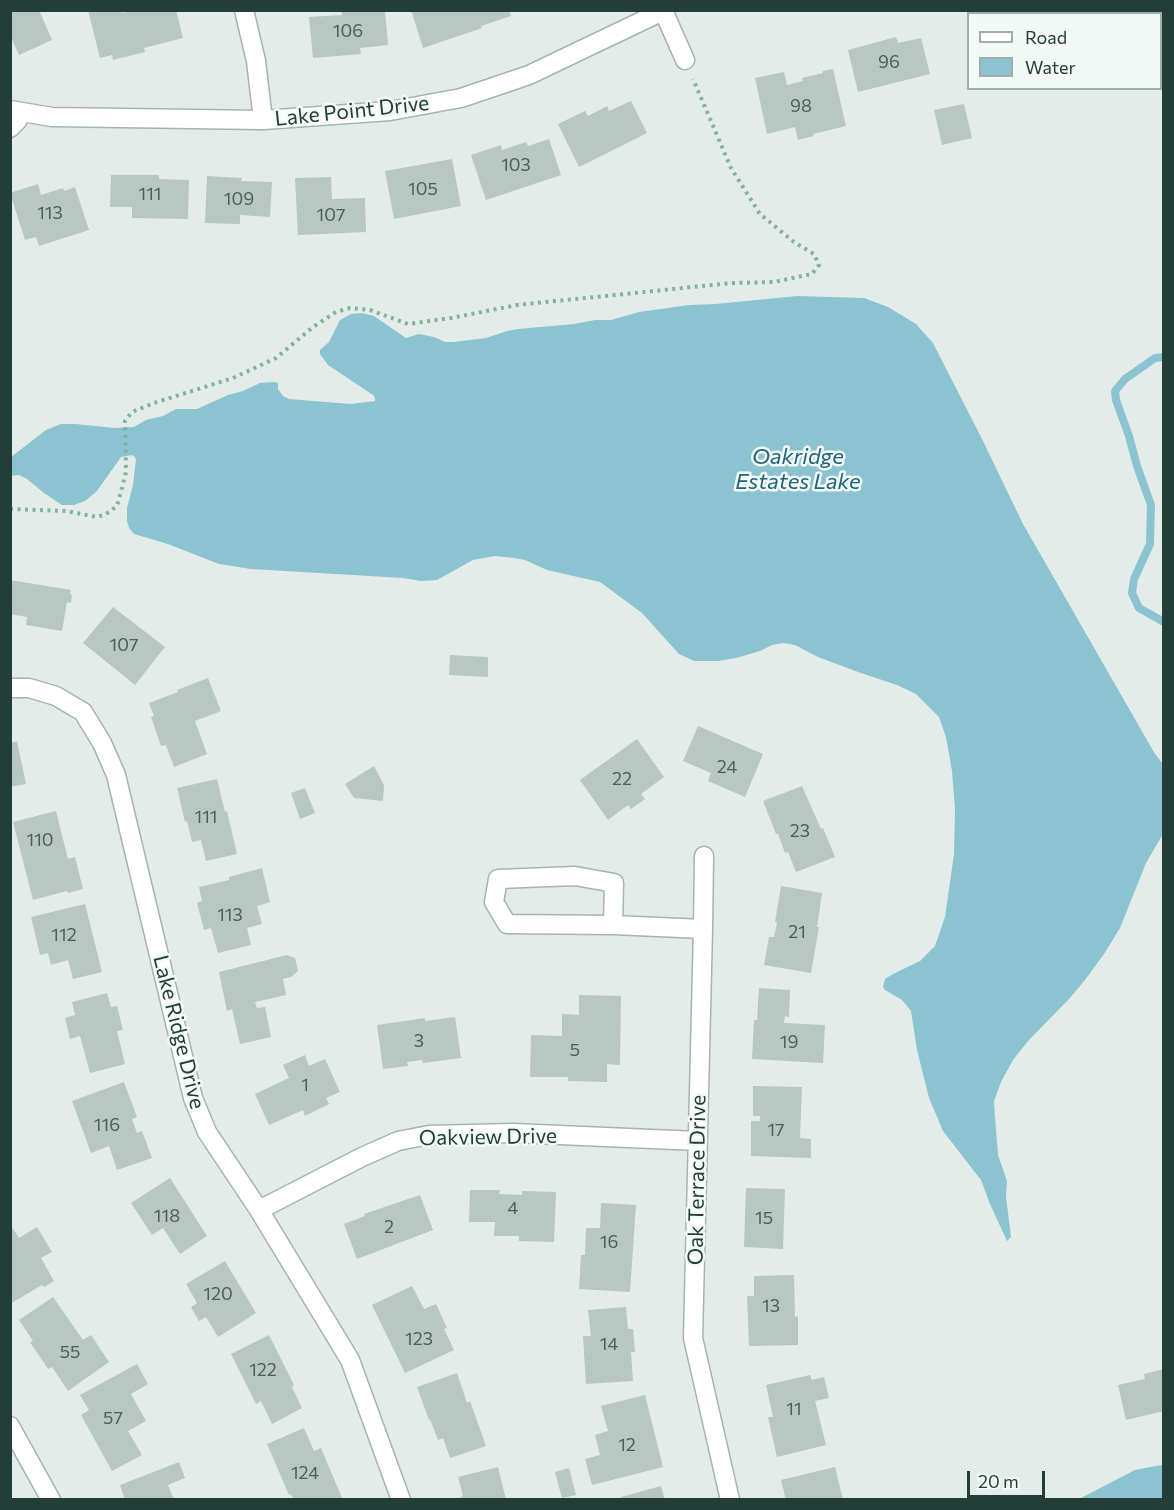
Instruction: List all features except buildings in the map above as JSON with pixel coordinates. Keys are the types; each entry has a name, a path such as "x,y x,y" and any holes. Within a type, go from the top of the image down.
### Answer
{"street":[{"path":"244,10 256,61 264,120"},
{"path":"664,11 685,60"},
{"name":"Lake Point Drive","path":"10,128 16,111 52,117 264,120 390,111 461,98 529,75 664,11"},
{"name":"Lake Ridge Drive","path":"10,688 29,688 56,696 82,712 102,743 116,775 194,1098 207,1132 259,1210 350,1360 401,1500"},
{"name":"Oak Terrace Drive","path":"704,856 693,1338 730,1500"},
{"path":"613,925 614,883 575,876 498,879 494,902 507,924 703,929"},
{"name":"Oakview Drive","path":"259,1210 398,1141 429,1135 513,1133 698,1141"},
{"path":"10,1426 51,1500"}],"path":[{"path":"10,509 66,511 97,517 106,514 117,506 126,472 125,421 132,412 233,378 276,358 313,327 336,312 350,308 370,310 408,324 517,305 732,283 774,282 812,274 819,265 814,254 794,242 760,214 731,168 685,60"}],"water":[{"name":"Oakridge Estates Lake","path":"797,296 864,298 888,307 916,324 933,343 1023,524 1155,754 1163,764 1163,834 1146,863 1120,928 1085,980 1013,1060 994,1101 998,1155 1007,1181 1006,1197 1011,1237 1007,1241 981,1180 943,1131 929,1098 917,1050 911,1011 902,1000 883,987 885,979 920,961 935,946 945,917 954,854 955,809 946,737 939,717 916,694 818,657 795,645 783,643 736,658 694,661 679,654 642,613 600,582 547,570 525,560 495,556 473,560 437,580 421,581 251,569 219,564 168,544 134,534 129,528 127,508 136,460 132,455 121,457 97,491 85,501 74,505 62,505 27,479 19,475 11,476 11,457 46,430 61,424 114,428 134,427 176,409 197,409 260,383 278,383 278,389 283,396 289,399 351,404 375,401 373,395 328,365 320,354 320,350 329,342 340,320 351,314 362,313 374,316 406,338 419,334 445,342 453,342 486,338 518,329 611,320 639,312 689,305"},
{"path":"1163,1466 1163,1499 1079,1499 1135,1470"}],"waterway":[{"path":"1164,357 1155,358 1125,379 1115,391 1151,505 1150,544 1134,579 1132,593 1139,608 1164,622"}]}
